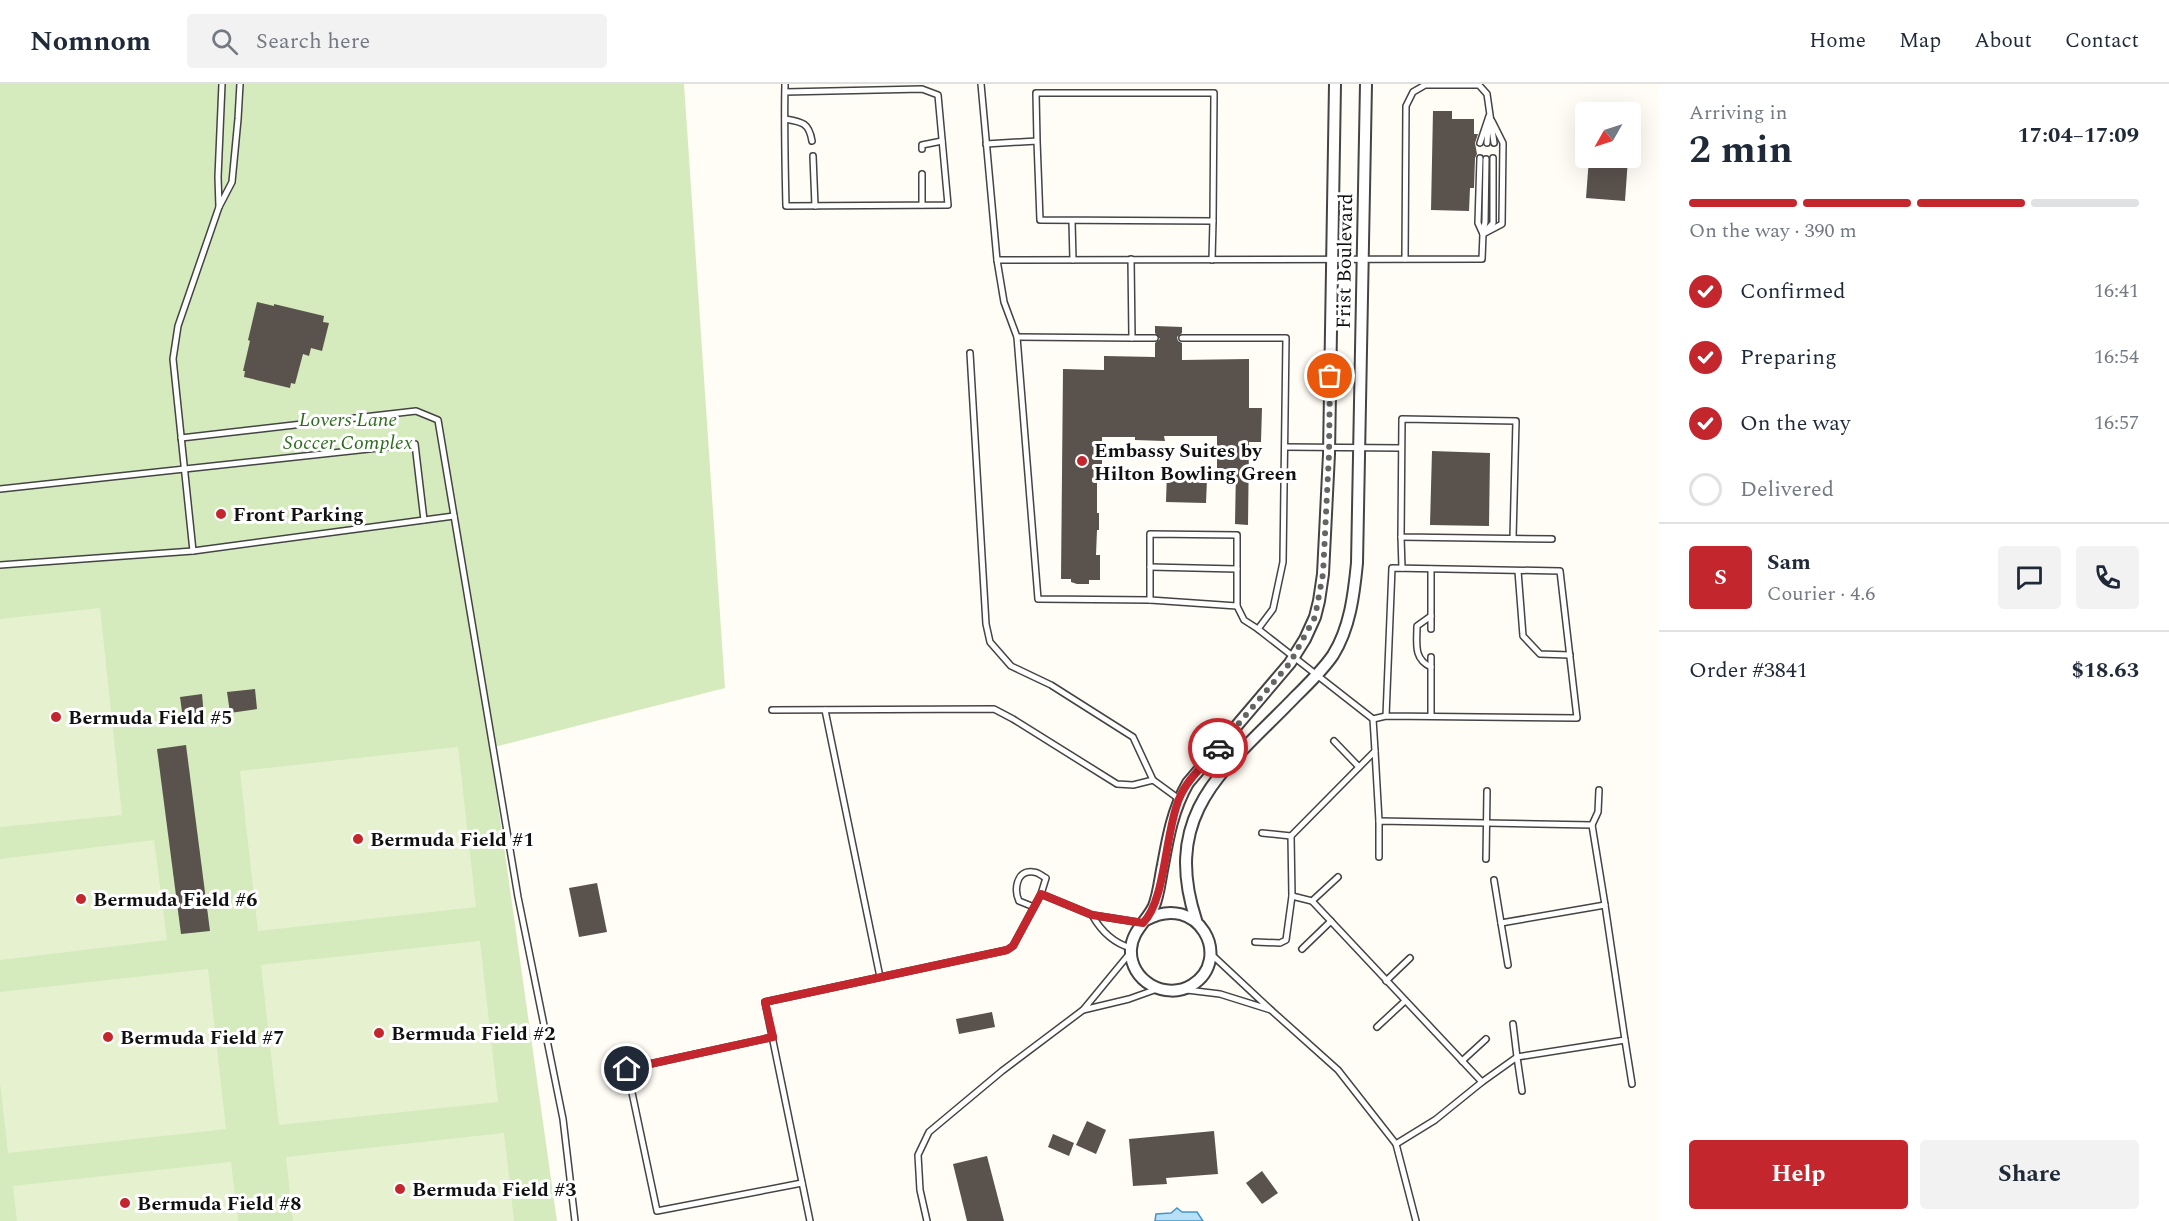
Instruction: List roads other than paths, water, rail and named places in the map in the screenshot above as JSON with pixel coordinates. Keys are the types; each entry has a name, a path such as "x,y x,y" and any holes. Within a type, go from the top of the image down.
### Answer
{"street":[{"name":"Frist Boulevard","path":"1131,950 1132,939 1155,904 1168,833 1179,799 1188,783 1294,657 1315,617 1320,601 1329,447 1335,84"},
{"name":"Frist Boulevard","path":"1210,953 1206,935 1196,921 1189,900 1186,864 1190,830 1197,810 1222,772 1317,674 1333,654 1343,635 1354,590 1357,563 1366,84"},
{"path":"1145,921 1156,914 1176,912 1196,921"},
{"path":"1131,950 1133,964 1138,975 1158,989 1170,991 1182,990 1202,976 1208,965 1210,953"}],"lane":[{"path":"219,207 222,84"},
{"path":"193,551 173,359 178,326 219,207 232,182 240,84"},
{"path":"785,84 785,92 785,119 786,206 948,205 938,95 922,89 785,92"},
{"path":"981,84 997,260 1004,302 1017,337 1038,599 1150,600 1236,606"},
{"path":"1405,259 1406,106 1413,92 1425,85 1479,85 1487,94 1494,143"},
{"path":"1212,260 1213,221 1214,93 1036,93 1040,220 1213,221"},
{"path":"1483,143 1489,114"},
{"path":"1483,234 1502,224 1503,143 1489,114"},
{"path":"785,119 805,125 810,129 812,141"},
{"path":"922,149 922,145 942,141"},
{"path":"986,144 1037,141"},
{"path":"813,156 815,206"},
{"path":"997,260 1482,259 1483,234 1478,223 1487,158 1493,223 1483,234"},
{"path":"922,174 922,205"},
{"path":"1072,221 1073,260"},
{"path":"1131,259 1132,338"},
{"path":"1017,337 1155,338"},
{"path":"1182,338 1286,338 1283,562 1273,609 1258,629"},
{"path":"970,353 986,624 990,642 1011,666 1051,685 1133,737 1153,780 1179,799"},
{"path":"181,438 416,411 438,420 518,897 563,1119 575,1221"},
{"path":"1402,568 1402,419 1516,421 1513,538"},
{"path":"0,489 415,444 424,520"},
{"path":"1285,447 1401,448"},
{"path":"0,565 193,551 454,516"},
{"path":"1150,600 1150,534 1237,535 1236,606 1244,620 1373,719 1379,857"},
{"path":"1401,537 1552,539"},
{"path":"1150,567 1237,569"},
{"path":"1373,719 1386,716 1577,717 1560,571 1392,568 1386,716"},
{"path":"1431,569 1431,629"},
{"path":"1518,571 1523,636 1540,654 1570,655"},
{"path":"1431,616 1417,626 1416,652 1422,663 1431,667"},
{"path":"1431,657 1431,716"},
{"path":"772,710 994,710 1013,719 1117,784 1133,785 1153,780"},
{"path":"825,710 880,978"},
{"path":"1334,741 1359,767"},
{"path":"1255,942 1280,943 1286,940 1292,896 1291,836 1375,751"},
{"path":"1599,790 1598,812 1592,825 1632,1084"},
{"path":"1486,859 1487,791"},
{"path":"1379,821 1592,825"},
{"path":"1262,833 1291,836"},
{"path":"810,1221 765,1002 1007,950 1013,946 1034,907 1041,894 1046,878 1035,872 1026,872 1015,885 1015,893 1019,901 1034,907"},
{"path":"1312,901 1338,877"},
{"path":"1494,880 1508,964"},
{"path":"1041,894 1092,915 1145,921"},
{"path":"1292,896 1312,901 1482,1082"},
{"path":"1501,923 1605,905"},
{"path":"927,1221 920,1190 918,1155 928,1131 1083,1010 1131,950 1119,945 1099,928 1092,915"},
{"path":"1302,949 1331,921"},
{"path":"1210,953 1338,1070 1396,1144 1416,1221"},
{"path":"1386,981 1410,958"},
{"path":"1083,1010 1129,999 1158,989"},
{"path":"1182,990 1220,994 1271,1010"},
{"path":"1377,1027 1405,1001"},
{"path":"1513,1024 1522,1091"},
{"path":"773,1037 627,1069 657,1211 802,1183"},
{"path":"1462,1060 1486,1039"},
{"path":"1396,1144 1436,1120 1517,1057 1625,1040"}],"water":[{"path":"1177,1208 1182,1212 1197,1212 1203,1221 1155,1221 1156,1214 1171,1213"}],"place":[{"name":"Embassy Suites by Hilton Bowling Green","path":"1082,461"},
{"name":"Front Parking","path":"221,514"},
{"name":"Bermuda Field #5","path":"56,717"},
{"name":"Bermuda Field #1","path":"358,839"},
{"name":"Bermuda Field #6","path":"81,899"},
{"name":"Bermuda Field #2","path":"379,1033"},
{"name":"Bermuda Field #7","path":"108,1037"},
{"name":"Bermuda Field #3","path":"400,1189"},
{"name":"Bermuda Field #8","path":"125,1203"}],"park label":[{"name":"Lovers Lane Soccer Complex","path":"348,430"}]}
